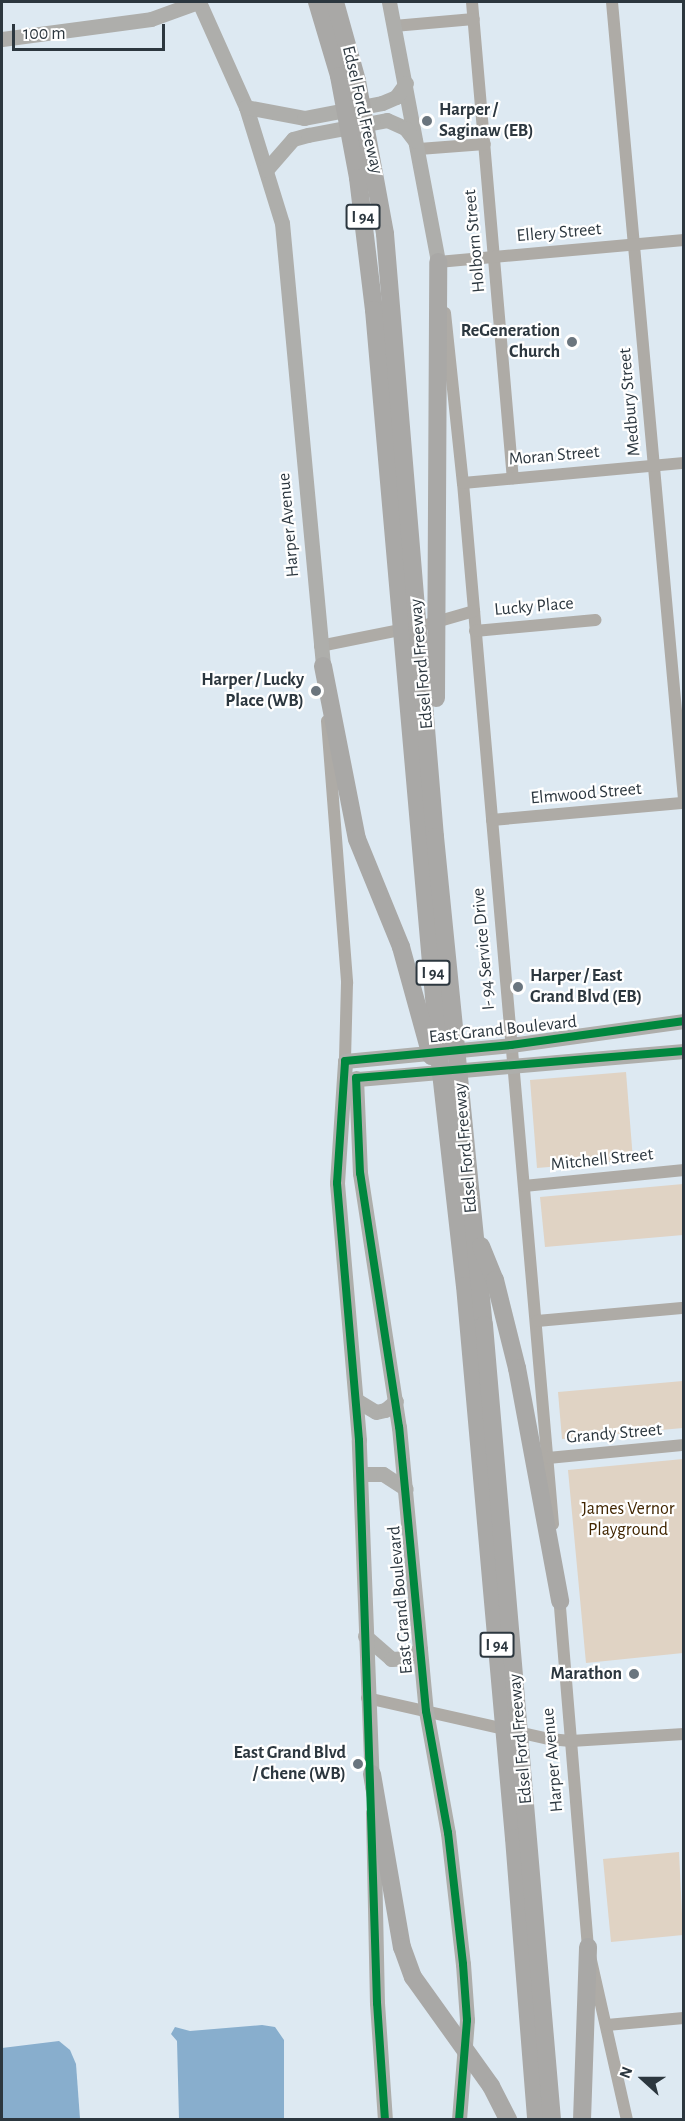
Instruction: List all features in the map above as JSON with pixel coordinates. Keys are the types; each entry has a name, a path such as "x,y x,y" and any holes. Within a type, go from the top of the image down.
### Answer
{"highway":[{"name":"Edsel Ford Freeway","path":"317,2 339,76 358,178 374,310 444,1099 474,1392 536,2112"},
{"name":"Edsel Ford Freeway","path":"335,2 357,81 385,234 435,837 474,1228 552,2120"},
{"path":"435,837 438,262"},
{"path":"323,666 357,839 401,947 444,1099"},
{"path":"474,1228 495,1280 517,1368 560,1601"},
{"path":"372,1774 402,1947 414,1977 433,2008 491,2086 508,2120"},
{"path":"582,2120 588,1947"}],"main road":[{"path":"2,39 151,19 199,2"},
{"name":"Harper Avenue","path":"199,2 246,106 282,223 292,303 323,666"},
{"path":"388,2 419,148 438,262"},
{"path":"246,106 304,118 382,103 396,97 406,83"},
{"path":"266,170 294,140 308,135 387,120 405,128 419,148"},
{"name":"East Grand Boulevard","path":"459,2120 467,2020 464,1973 448,1833 426,1711 396,1401 360,1173 350,1079 345,1061 481,1049 684,1021"},
{"name":"East Grand Boulevard","path":"350,1079 684,1051"},
{"name":"East Grand Boulevard","path":"350,1079 337,1183 356,1400 360,1474 367,1698 372,1774 377,2003 385,2120"},
{"path":"356,1400 376,1412 386,1410 396,1401"},
{"path":"360,1474 383,1474 406,1489"},
{"path":"365,1636 391,1659 408,1658 420,1649"}],"street":[{"name":"Holborn Street","path":"472,2 513,478"},
{"name":"Medbury Street","path":"612,2 684,802"},
{"path":"394,26 474,19"},
{"path":"419,148 485,144"},
{"name":"Ellery Street","path":"438,262 684,240"},
{"path":"438,262 463,483 475,631"},
{"name":"Moran Street","path":"463,483 684,463"},
{"name":"Lucky Place","path":"320,646 451,619 474,610"},
{"name":"Lucky Place","path":"475,631 596,620"},
{"name":"I- 94 Service Drive","path":"475,631 537,1322"},
{"name":"Harper Avenue","path":"323,666 347,974 345,1061"},
{"name":"Elmwood Street","path":"492,820 684,802"},
{"name":"Mitchell Street","path":"524,1186 684,1170"},
{"path":"537,1322 684,1308"},
{"name":"Harper Avenue","path":"537,1322 588,1947 627,2120"},
{"name":"Grandy Street","path":"548,1458 684,1445"},
{"path":"367,1698 549,1739 571,1741 684,1734"},
{"path":"607,2025 684,2018"}],"green space":[{"path":"626,1072 633,1160 537,1168 530,1080"},
{"path":"683,1184 683,1235 545,1247 540,1197"},
{"path":"683,1381 683,1428 562,1439 558,1392"},
{"name":"James Vernor Playground","path":"683,1459 683,1653 586,1663 568,1470"},
{"path":"679,1852 683,1935 611,1942 603,1859"}],"water":[{"path":"262,2025 275,2027 284,2040 284,2119 179,2119 177,2041 171,2034 175,2027 190,2031"},
{"path":"59,2041 70,2050 76,2064 80,2119 2,2119 2,2048"}],"cycle path":[{"path":"385,2120 377,2003 359,1440 337,1183 345,1061 511,1045 684,1021"},
{"path":"459,2120 467,2020 463,1964 448,1833 426,1711 399,1427 360,1173 356,1078 684,1051"}],"place":[{"name":"Harper / Saginaw (EB)","path":"427,121"},
{"name":"ReGeneration Church","path":"572,342"},
{"name":"Harper / Lucky Place (WB)","path":"316,691"},
{"name":"Harper / East Grand Blvd (EB)","path":"518,987"},
{"name":"Marathon","path":"634,1674"},
{"name":"East Grand Blvd / Chene (WB)","path":"358,1764"}]}
